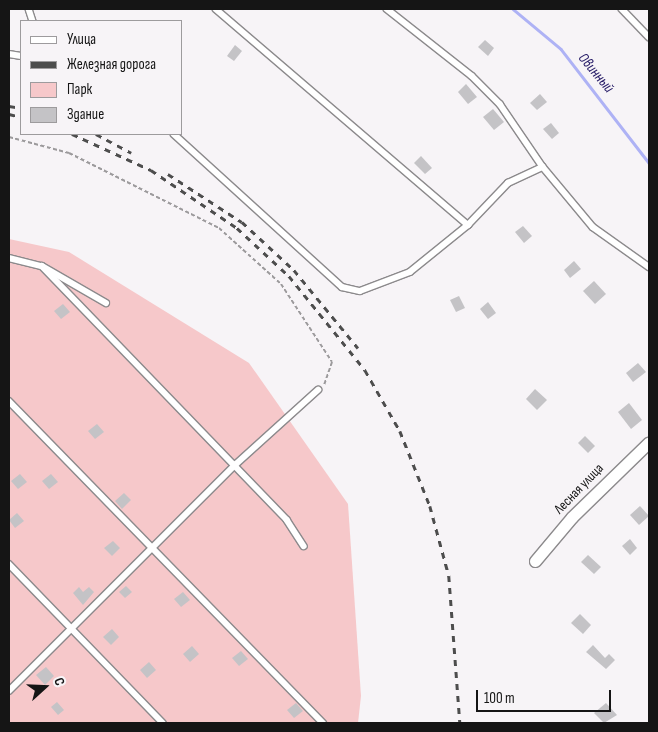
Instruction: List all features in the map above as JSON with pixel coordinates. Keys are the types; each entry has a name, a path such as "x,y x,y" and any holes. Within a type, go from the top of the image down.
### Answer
{"street":[{"name":"Лесная улица","path":"535,561 572,517 649,442"}],"lane":[{"path":"216,9 468,225"},
{"path":"387,9 472,76 500,104 544,167 593,227 649,267"},
{"path":"622,9 649,37"},
{"path":"175,135 342,287 360,291 410,272 468,225 508,183 544,167"},
{"path":"9,258 42,266 106,303"},
{"path":"42,266 287,520 304,546"},
{"path":"9,692 235,465 318,390"},
{"path":"9,401 322,723"},
{"path":"9,564 163,723"}],"path":[{"path":"9,137 69,153 118,175 219,228 250,253 282,284 332,362 328,382 318,390"}],"green space":[{"path":"9,239 69,252 249,363 348,504 361,696 358,723 9,723"}],"building":[{"path":"485,40 494,48 488,56 478,47"},
{"path":"235,45 242,51 234,61 227,56"},
{"path":"466,84 477,97 468,104 458,92"},
{"path":"540,94 547,102 537,110 530,103"},
{"path":"493,109 504,122 494,130 483,117"},
{"path":"551,123 559,133 552,139 543,129"},
{"path":"421,156 432,168 425,174 414,163"},
{"path":"523,226 532,236 524,243 515,232"},
{"path":"574,261 581,269 570,278 564,270"},
{"path":"594,281 606,294 595,304 583,291"},
{"path":"459,296 465,308 456,312 450,300"},
{"path":"488,302 496,313 488,319 480,309"},
{"path":"63,304 70,312 61,319 54,311"},
{"path":"638,363 646,372 633,382 626,373"},
{"path":"535,389 547,400 537,410 526,399"},
{"path":"629,403 642,420 631,429 618,412"},
{"path":"97,424 104,432 95,439 88,431"},
{"path":"585,436 595,446 588,453 578,443"},
{"path":"20,474 27,482 18,489 11,481"},
{"path":"51,474 58,482 49,489 42,481"},
{"path":"124,493 131,500 122,509 115,501"},
{"path":"640,506 649,516 639,525 630,515"},
{"path":"17,513 24,521 15,528 9,520"},
{"path":"630,539 637,548 630,555 622,546"},
{"path":"113,541 120,548 112,556 104,548"},
{"path":"588,555 601,567 594,574 581,562"},
{"path":"126,586 132,592 125,598 119,592"},
{"path":"79,587 83,592 89,587 94,592 83,605 73,593"},
{"path":"183,592 190,600 181,607 174,599"},
{"path":"580,614 591,625 583,634 571,623"},
{"path":"112,629 119,637 111,645 103,637"},
{"path":"593,645 605,658 609,654 615,660 606,669 586,652"},
{"path":"192,646 199,654 190,662 183,654"},
{"path":"241,651 248,659 239,666 232,658"},
{"path":"149,662 156,670 147,678 140,670"},
{"path":"46,667 54,676 45,685 36,675"},
{"path":"57,702 64,710 58,715 51,707"},
{"path":"296,703 303,711 294,718 287,710"},
{"path":"606,703 617,715 604,723 594,713"}],"waterway":[{"name":"Овинный","path":"513,9 561,49 649,163"}],"railway":[{"path":"9,106 20,108"},
{"path":"9,114 20,117"},
{"path":"74,135 151,170 237,228 289,276 365,370 400,431 430,506 449,576 460,723"},
{"path":"98,135 131,153"},
{"path":"168,174 242,222 294,270 358,348"}]}
